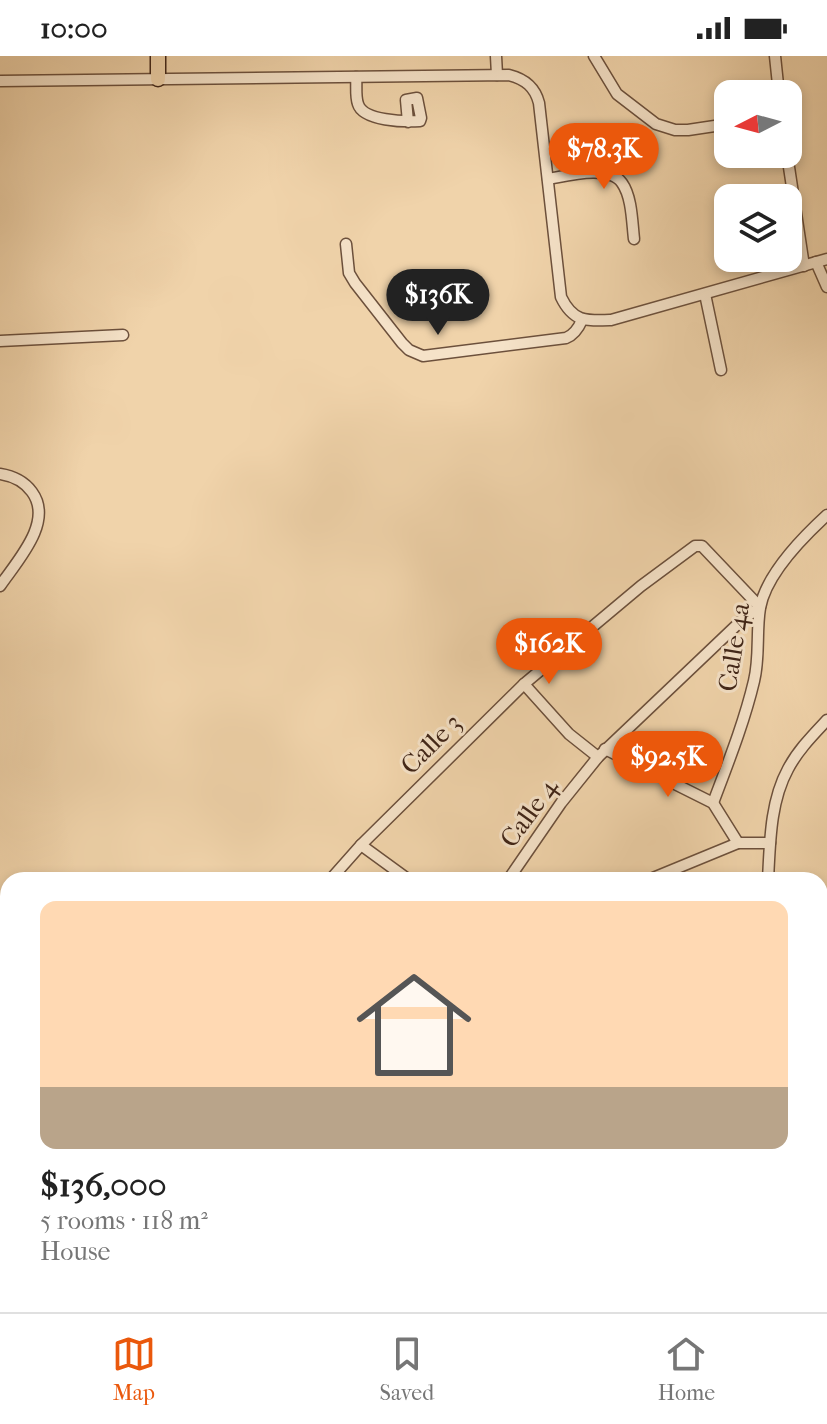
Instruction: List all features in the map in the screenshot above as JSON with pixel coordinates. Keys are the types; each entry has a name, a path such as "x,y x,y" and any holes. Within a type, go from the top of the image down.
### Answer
{"main road":[{"path":"158,56 158,79"}],"street":[{"path":"496,56 497,75"},
{"path":"594,56 617,94 656,124 675,130 714,126"},
{"path":"775,56 778,80"},
{"path":"356,77 358,106 362,112 408,122"},
{"path":"0,81 519,77 537,93 539,103 561,297 570,311 582,320 611,320 822,261 827,287"},
{"path":"789,168 804,266"},
{"path":"548,179 586,172 617,178 623,183 626,193 634,239"},
{"path":"346,244 349,273 355,283 402,343 416,354 423,356 566,338 580,326 582,320"},
{"path":"705,294 721,370"},
{"path":"0,341 123,335"},
{"path":"0,474 22,482 38,501 39,514 36,531 0,586"},
{"name":"Calle 4a","path":"713,803 742,729 755,678 760,607 767,588 798,545 827,515"},
{"name":"Calle 3","path":"340,872 361,845 524,684 641,586 695,546 702,546 760,607"},
{"name":"Calle 4","path":"514,872 561,803 601,753 742,620 760,607"},
{"path":"524,684 560,725 601,753 713,803 738,843"},
{"path":"768,872 776,801 787,770 806,742 827,720"},
{"path":"667,872 738,843 770,843"},
{"path":"361,845 398,872"}]}
